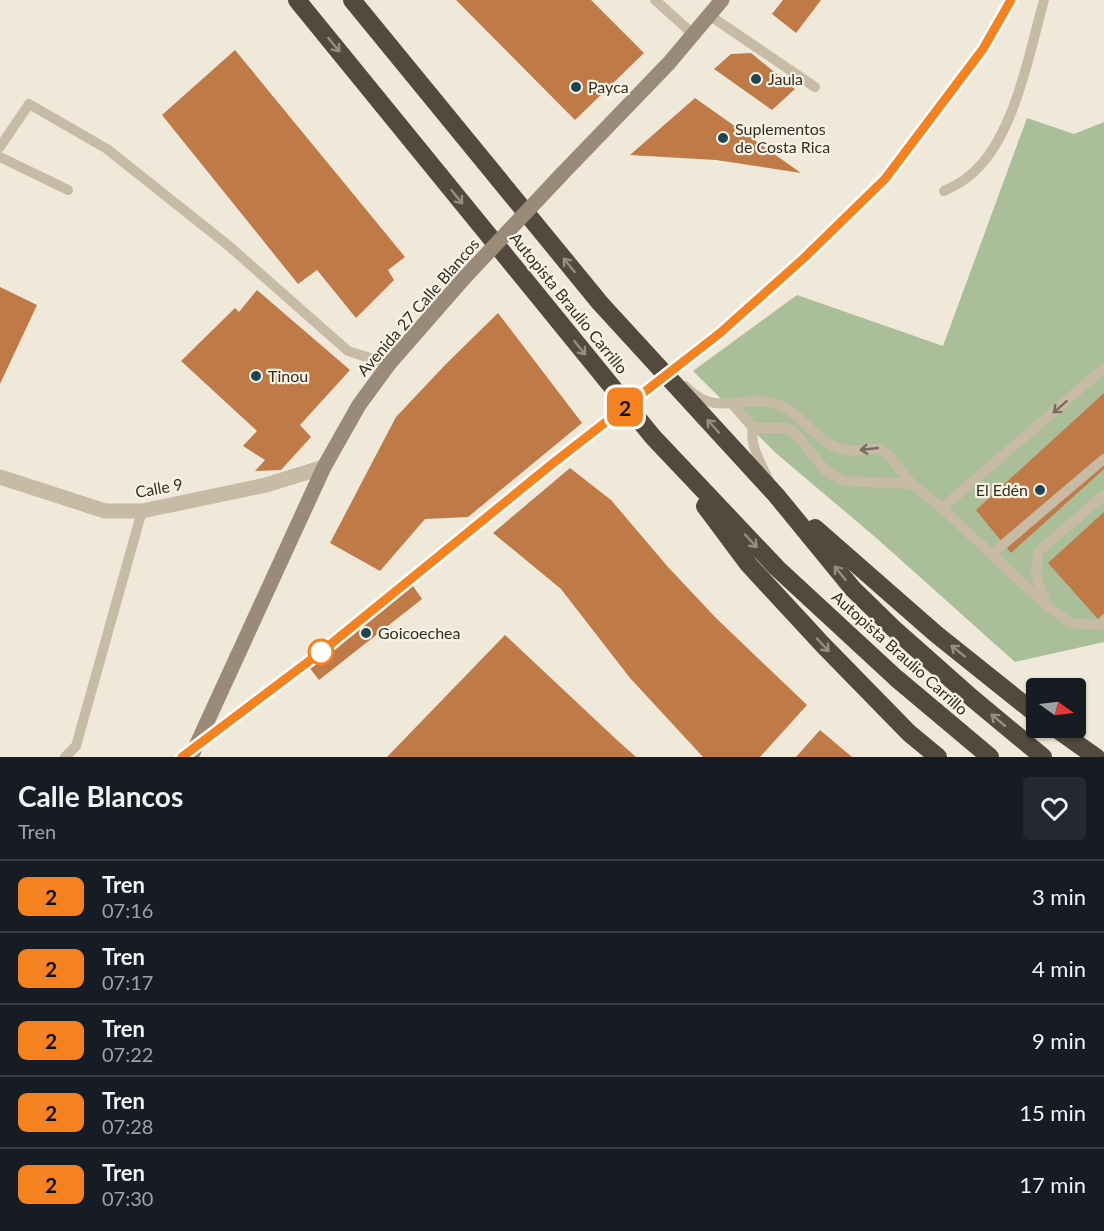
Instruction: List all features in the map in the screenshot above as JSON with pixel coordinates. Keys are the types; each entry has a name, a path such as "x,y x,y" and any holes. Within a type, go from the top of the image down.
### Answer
{"highway":[{"name":"Autopista Braulio Carrillo","path":"297,0 653,437 777,568 896,678 990,757"},
{"name":"Autopista Braulio Carrillo","path":"352,0 600,303 776,495 853,589 892,628 972,699 1043,757"},
{"path":"653,437 749,565 822,645 909,734 938,757"},
{"path":"776,495 936,634 1026,706"},
{"path":"1069,738 1096,757"}],"main road":[{"name":"Avenida 27 Calle Blancos","path":"191,757 324,467 359,405 389,364 465,277 669,63 722,0"}],"street":[{"name":"Calle 9","path":"0,477 105,511 142,511 266,485 324,467"},
{"path":"909,734 931,757"}],"lane":[{"path":"655,0 693,34"},
{"path":"944,191 968,178 984,162 1003,133 1014,109 1044,0"},
{"path":"709,15 815,87"},
{"path":"0,147 29,104 107,149 229,246 348,351 389,364"},
{"path":"0,157 68,190"},
{"path":"600,303 625,319 688,389 711,402 733,405 750,402 775,403 792,411 814,433 838,448 855,451 880,448 890,456 912,484 942,508 1048,608 1071,623 1102,624"},
{"path":"942,508 1104,368"},
{"path":"733,405 753,428 786,428 796,434 826,471 844,481 912,484"},
{"path":"753,428 751,436 755,451 776,495"},
{"path":"992,554 1104,459"},
{"path":"1048,608 1036,574 1038,552 1104,495"},
{"path":"65,757 76,746 142,511"}],"green space":[{"path":"1027,118 1074,134 1104,122 1104,642 1015,662 874,536 777,454 693,371 797,295 943,346"}],"building":[{"name":"Payca","path":"456,0 591,0 644,53 575,120"},
{"path":"783,0 821,0 796,33 772,14"},
{"path":"235,50 405,257 388,270 394,280 356,318 317,270 298,284 162,115"},
{"name":"Jaula","path":"751,53 795,89 772,110 714,69 731,54"},
{"name":"Suplementos de Costa Rica","path":"695,98 801,173 716,160 630,155"},
{"path":"0,287 37,305 0,384"},
{"name":"Tinou","path":"257,290 350,370 300,425 311,437 281,470 255,471 265,460 243,446 257,431 181,361 235,308 239,312"},
{"path":"498,313 582,423 468,517 425,519 380,571 330,543 396,417"},
{"name":"El Edén","path":"1104,393 1104,469 1011,553 976,510"},
{"path":"570,468 611,500 668,567 716,618 807,705 760,757 703,757 630,678 561,589 493,533"},
{"path":"1104,512 1104,613 1098,619 1048,563"},
{"name":"Goicoechea","path":"413,586 422,599 319,680 309,667"},
{"path":"505,635 618,741 636,757 387,757"},
{"path":"820,730 852,757 796,757"}],"railway":[{"path":"182,757 321,652 552,464 720,333 804,259 885,179 983,49 1011,0"}],"train":[{"name":"2","path":"182,757 321,652 552,464 720,333 804,258 885,179 983,49 1011,0"}],"place":[{"name":"Jaula","path":"756,79"},
{"name":"Payca","path":"576,87"},
{"name":"Suplementos de Costa Rica","path":"723,138"},
{"name":"Tinou","path":"256,376"},
{"name":"El Edén","path":"1040,490"},
{"name":"Goicoechea","path":"366,633"}]}
